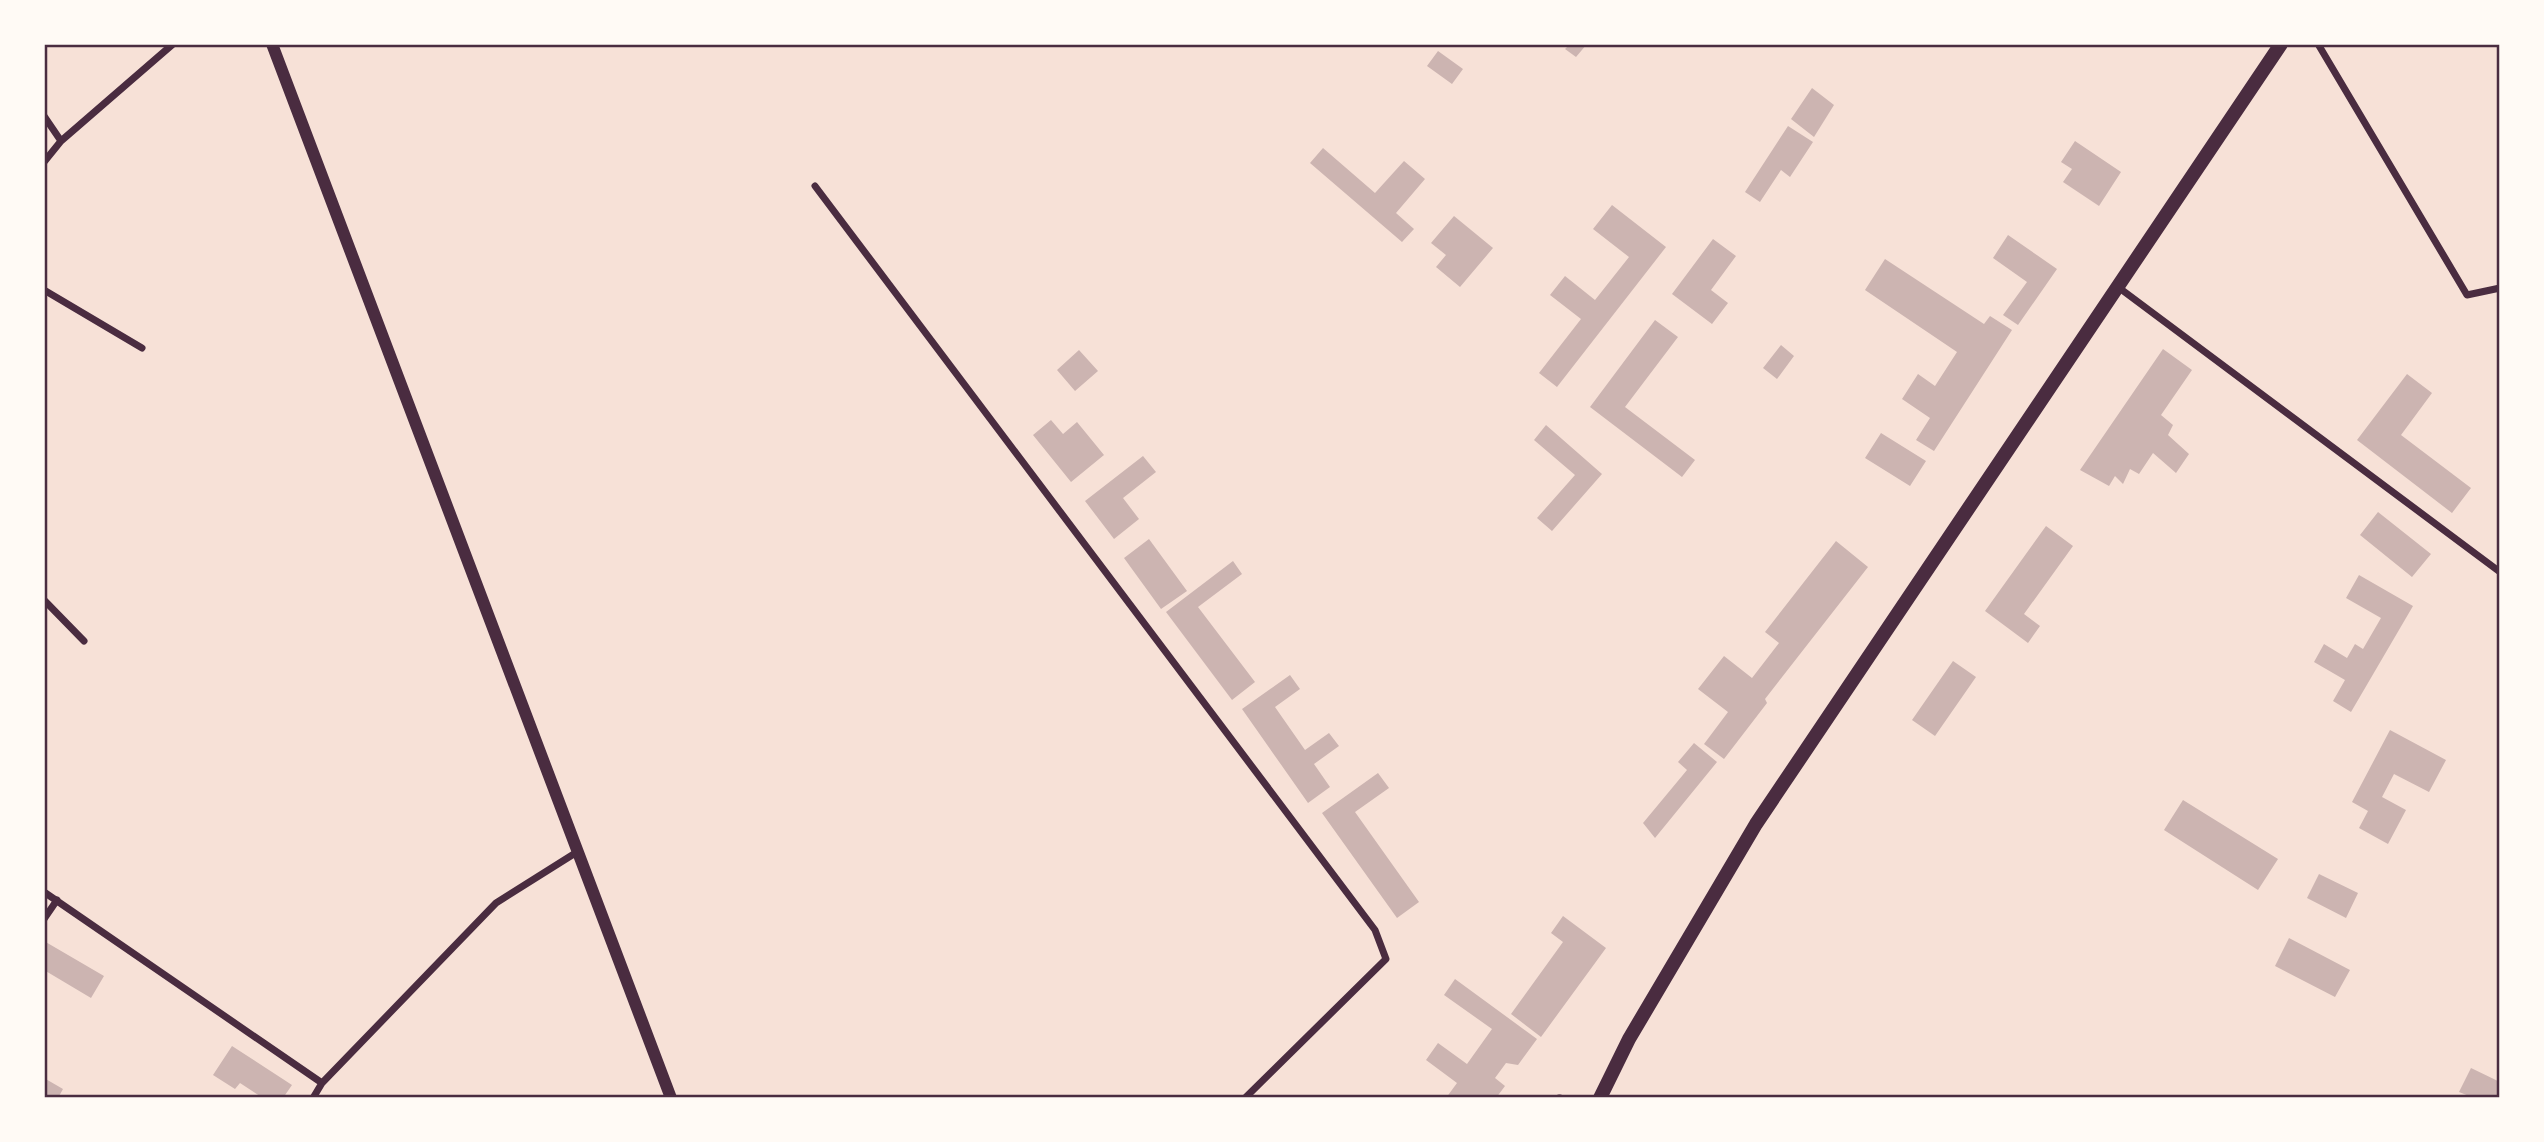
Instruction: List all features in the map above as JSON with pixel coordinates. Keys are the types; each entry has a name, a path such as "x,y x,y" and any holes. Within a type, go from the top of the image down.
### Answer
{"main road":[{"path":"1600,1098 1629,1039 1756,824 2281,44"}],"street":[{"path":"44,162 61,141 173,44"},
{"path":"272,44 671,1098"},
{"path":"2318,44 2466,295 2500,288"},
{"path":"44,116 61,141"},
{"path":"814,186 1375,930 1386,959 1245,1098"},
{"path":"2117,287 2500,572"},
{"path":"44,290 142,348"},
{"path":"44,600 84,641"},
{"path":"313,1098 322,1083 496,903 578,852"},
{"path":"44,892 322,1083"},
{"path":"44,919 57,900"}],"building":[{"path":"1570,44 1587,44 1576,57 1565,49"},
{"path":"1438,51 1463,69 1452,84 1427,66"},
{"path":"1812,88 1834,105 1814,137 1791,119"},
{"path":"1788,126 1813,142 1790,177 1781,170 1760,202 1745,192"},
{"path":"2075,141 2121,172 2099,206 2063,182 2072,169 2061,162"},
{"path":"1323,148 1375,193 1404,161 1425,179 1396,213 1414,229 1402,242 1310,163"},
{"path":"1612,205 1666,247 1557,387 1539,373 1581,319 1550,295 1565,276 1595,300 1629,257 1593,229"},
{"path":"1454,216 1493,248 1460,287 1436,267 1446,255 1431,243"},
{"path":"2008,235 2057,269 2018,325 2003,315 2027,282 1993,258"},
{"path":"1713,239 1736,256 1711,290 1728,303 1712,324 1672,294"},
{"path":"1885,259 1984,324 1990,316 2012,330 1934,451 1916,440 1930,418 1902,399 1918,374 1935,386 1957,352 1865,290"},
{"path":"1655,320 1678,337 1625,407 1695,460 1682,477 1590,407"},
{"path":"1781,345 1794,356 1777,379 1763,368"},
{"path":"2163,349 2192,370 2161,415 2173,425 2168,435 2189,454 2176,473 2153,453 2139,474 2130,469 2123,484 2115,476 2109,486 2080,470"},
{"path":"1079,350 1098,371 1075,391 1057,370"},
{"path":"2407,374 2432,393 2401,435 2471,488 2452,513 2357,440"},
{"path":"1051,420 1063,434 1077,422 1104,455 1071,482 1033,435"},
{"path":"1546,425 1602,474 1552,531 1537,518 1575,475 1534,440"},
{"path":"1881,433 1926,461 1910,486 1865,458"},
{"path":"1143,456 1156,472 1123,498 1139,519 1114,539 1085,501"},
{"path":"2378,512 2431,554 2412,577 2360,535"},
{"path":"2046,526 2073,546 2024,614 2040,626 2028,643 1985,611"},
{"path":"1149,539 1187,591 1161,609 1124,558"},
{"path":"1836,541 1868,567 1765,699 1767,703 1724,759 1704,744 1728,712 1698,689 1724,656 1752,678 1779,643 1765,632"},
{"path":"1233,561 1242,574 1198,607 1255,682 1232,700 1166,612"},
{"path":"2359,575 2413,606 2351,712 2333,701 2345,680 2314,662 2324,644 2347,658 2355,644 2363,649 2381,618 2346,598"},
{"path":"1953,661 1976,677 1935,736 1912,720"},
{"path":"1290,675 1300,689 1275,707 1305,750 1329,733 1339,746 1314,764 1330,787 1308,803 1242,709"},
{"path":"2390,730 2446,760 2429,792 2394,774 2382,797 2406,810 2388,844 2359,828 2368,811 2352,802"},
{"path":"1694,743 1717,762 1655,838 1643,823 1687,770 1678,762"},
{"path":"1378,773 1389,788 1355,812 1419,902 1397,918 1322,813"},
{"path":"2183,800 2278,859 2258,890 2164,830"},
{"path":"2319,874 2358,893 2346,918 2307,898"},
{"path":"1563,916 1606,948 1541,1037 1511,1014 1563,942 1551,933"},
{"path":"2289,938 2350,970 2335,997 2275,966"},
{"path":"44,941 104,976 91,998 44,970"},
{"path":"1455,979 1537,1039 1518,1065 1506,1063 1495,1078 1505,1086 1496,1098 1446,1098 1457,1083 1426,1060 1438,1043 1467,1064 1492,1029 1444,995"},
{"path":"232,1046 292,1085 283,1098 263,1098 240,1083 235,1089 213,1075"},
{"path":"2471,1068 2500,1082 2497,1098 2474,1098 2459,1092"},
{"path":"44,1078 63,1089 58,1098 44,1097"}]}
